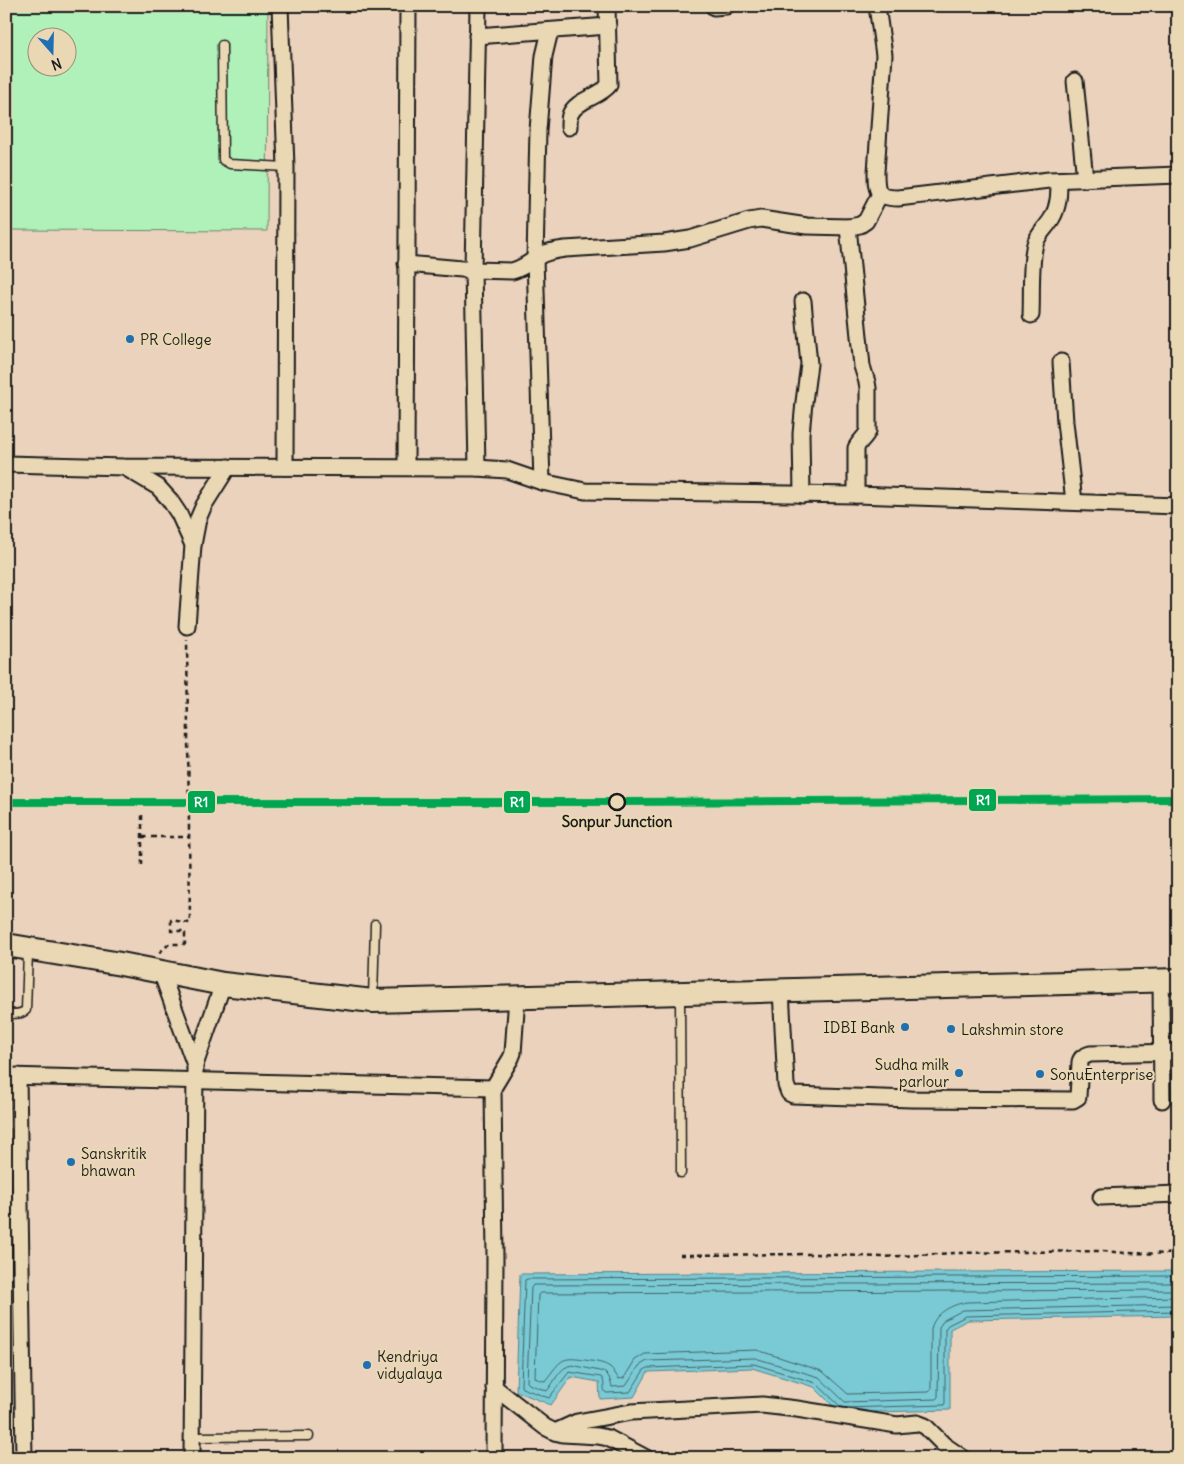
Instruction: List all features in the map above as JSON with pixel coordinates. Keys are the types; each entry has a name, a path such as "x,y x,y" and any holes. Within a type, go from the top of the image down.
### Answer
{"main road":[{"path":"6,945 223,984 373,1001 1170,980"}],"street":[{"path":"280,6 286,167 285,467"},
{"path":"406,467 408,6"},
{"path":"477,468 473,270 478,6"},
{"path":"569,127 570,114 575,108 583,101 605,90 609,85 607,6"},
{"path":"877,6 884,55 876,185 880,194 886,198 1059,180 1178,176"},
{"path":"477,36 608,26"},
{"path":"542,482 535,259 538,130 544,56 550,31"},
{"path":"1075,80 1085,179"},
{"path":"1031,315 1035,246 1038,238 1052,219 1056,208 1059,180"},
{"path":"406,264 473,270 512,271 518,270 552,251 690,239 761,219 807,226 848,227 860,225 866,221 880,194"},
{"path":"848,227 862,366 868,388 868,431 856,448 856,495"},
{"path":"802,495 802,434 809,364 803,301"},
{"path":"1061,362 1065,422 1074,502"},
{"path":"6,464 124,467 477,468 507,470 542,482 585,491 856,495 1176,505"},
{"path":"124,467 158,487 169,499 179,514 193,545"},
{"path":"187,626 193,545 198,520 204,504 228,467"},
{"path":"161,972 195,1072"},
{"path":"1162,1100 1162,1052 1170,980"},
{"path":"192,1458 195,1072 223,984"},
{"path":"781,990 786,1084 789,1093 793,1095 911,1099 1072,1100 1076,1099 1079,1094 1080,1062 1085,1056 1090,1054 1178,1052"},
{"path":"494,1458 495,1258 493,1088 511,1058 516,997"},
{"path":"24,1458 12,1076 195,1072 493,1088"},
{"path":"1101,1196 1178,1194"},
{"path":"494,1387 554,1432 608,1438 646,1458"},
{"path":"554,1432 577,1422 631,1412 771,1406 897,1425 917,1423 925,1426 944,1446 963,1458"}],"lane":[{"path":"222,45 223,160 230,164 286,167"},
{"path":"373,1001 375,924"},
{"path":"6,1014 20,1014 26,1010 28,949"},
{"path":"680,993 681,1173"},
{"path":"192,1437 309,1436"}],"path":[{"path":"169,944 185,944 185,931 171,931 171,920 190,923 187,626"},
{"path":"142,815 142,869"},
{"path":"142,837 189,837"},
{"path":"680,1254 816,1254 882,1257 955,1253 1103,1251 1178,1254"}],"green space":[{"path":"6,6 268,6 267,231 6,230"}],"water":[{"path":"1178,1271 1178,1316 968,1320 950,1329 950,1410 840,1413 814,1387 752,1368 648,1372 634,1397 600,1399 599,1382 571,1377 551,1405 516,1391 520,1274"}],"transit line":[{"name":"R1","path":"6,802 620,802 1178,799"}],"place":[{"name":"PR College","path":"130,339"},
{"name":"Sonpur Junction","path":"617,802"},
{"name":"IDBI Bank","path":"905,1027"},
{"name":"Lakshmin store","path":"951,1029"},
{"name":"Sudha milk parlour","path":"959,1073"},
{"name":"SonuEnterprise","path":"1040,1074"},
{"name":"Sanskritik bhawan","path":"71,1162"},
{"name":"Kendriya vidyalaya","path":"367,1365"}]}
